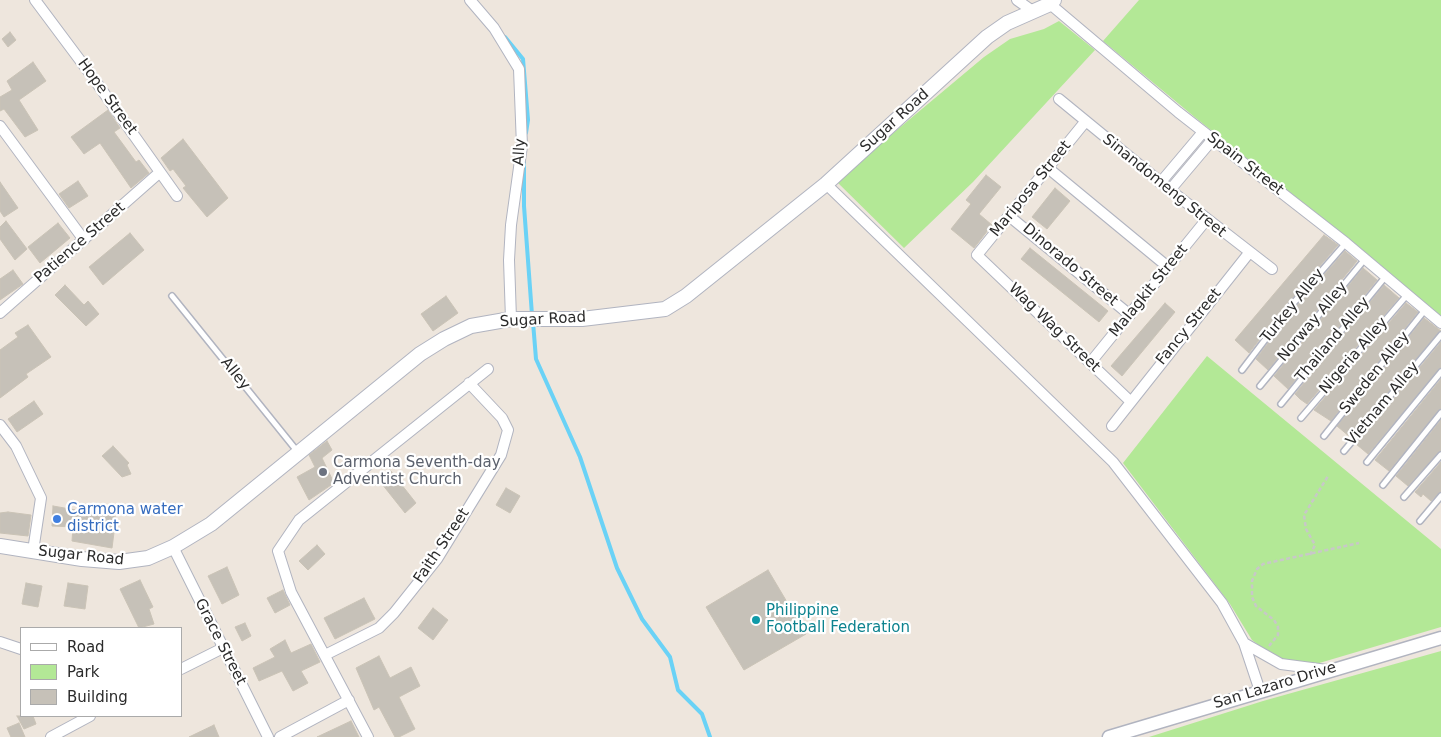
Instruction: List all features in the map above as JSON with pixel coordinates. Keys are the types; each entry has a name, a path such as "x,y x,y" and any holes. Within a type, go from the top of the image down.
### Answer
{"main road":[{"name":"Sugar Road","path":"0,546 82,559 133,562 173,547 211,524 420,354 444,339 471,326 511,319 557,319 666,309 686,296 826,184 987,37 1007,24 1052,2"}],"street":[{"name":"Hope Street","path":"35,0 177,196"},
{"name":"Ally","path":"470,0 494,28 519,69 522,146 511,225 509,260 511,319"},
{"path":"1017,0 1034,12"},
{"name":"Spain Street","path":"1052,2 1204,132 1346,243 1441,323"},
{"name":"Sinandomeng Street","path":"1059,99 1160,183 1272,269"},
{"name":"Mariposa Street","path":"977,255 1085,122"},
{"path":"0,126 84,240"},
{"path":"1160,183 1204,132"},
{"path":"1170,190 1214,139"},
{"path":"1194,143 1203,151"},
{"path":"1180,160 1189,168"},
{"path":"1048,168 1168,267"},
{"name":"Patience Street","path":"1,309 84,240 159,173"},
{"path":"826,184 1113,462 1222,603 1244,643 1260,691"},
{"name":"Dinorado Street","path":"1010,216 1130,315"},
{"name":"Malagkit Street","path":"1090,363 1207,219"},
{"name":"Fancy Street","path":"1112,426 1249,253"},
{"name":"Wag Wag Street","path":"977,255 1130,401"},
{"path":"368,737 291,592 278,551 299,520 488,369"},
{"name":"Faith Street","path":"325,655 379,628 394,613 436,559 501,455 508,430 502,418 469,383"},
{"path":"0,425 16,446 42,498 33,551"},
{"name":"Grace Street","path":"173,547 268,737"},
{"name":"San Lazaro Drive","path":"1109,737 1327,670 1441,638"},
{"path":"0,642 20,649"},
{"path":"1244,643 1281,664 1327,670"},
{"path":"182,669 224,648"},
{"path":"280,737 349,700"},
{"path":"51,737 88,717"}],"lane":[{"name":"Turkey Alley","path":"1242,370 1290,307 1346,243"},
{"name":"Norway Alley","path":"1260,386 1365,259"},
{"name":"Thailand Alley","path":"1281,404 1386,276"},
{"name":"Nigeria Alley","path":"1301,418 1407,294"},
{"name":"Alley","path":"172,296 298,453"},
{"name":"Sweden Alley","path":"1324,436 1425,310"},
{"name":"Vietnam Alley","path":"1344,451 1441,335"},
{"path":"1367,462 1441,372"},
{"path":"1383,485 1441,413"},
{"path":"1404,497 1441,455"},
{"path":"1420,521 1441,496"}],"path":[{"path":"1310,555 1315,545 1306,528 1304,515 1328,476"},
{"path":"1256,651 1266,648 1278,635 1278,627 1274,620 1256,606 1252,597 1252,582 1257,569 1263,564 1359,543"}],"green space":[{"path":"1139,0 1441,0 1441,318 1350,240 1197,119 1103,41"},
{"path":"1059,21 1095,50 973,182 904,248 836,181 984,57 1010,39 1044,29"},
{"path":"1207,356 1441,549 1441,627 1316,664 1279,661 1252,640 1230,604 1123,463"},
{"path":"1441,651 1441,737 1149,737 1263,701"}],"building":[{"path":"10,32 16,40 8,47 2,39"},
{"path":"33,62 46,81 19,100 38,130 25,137 4,109 0,111 0,97 12,90 7,81"},
{"path":"108,110 120,128 114,132 136,162 139,160 149,173 131,188 100,143 84,154 71,137"},
{"path":"183,139 228,198 207,217 183,188 186,186 173,169 170,171 161,158"},
{"path":"986,175 1001,187 979,214 992,225 974,248 951,229 971,204 966,200"},
{"path":"78,181 88,196 69,208 59,194"},
{"path":"0,182 18,208 4,217 0,211"},
{"path":"1055,188 1070,201 1047,229 1032,217"},
{"path":"6,221 27,249 15,260 0,239 0,227"},
{"path":"58,223 70,238 40,263 28,247"},
{"path":"130,233 144,250 103,285 89,267"},
{"path":"1324,235 1338,245 1287,304 1249,353 1235,340"},
{"path":"1030,248 1108,311 1099,322 1021,259"},
{"path":"1345,251 1357,261 1268,370 1256,359 1293,310"},
{"path":"1363,268 1377,280 1288,389 1274,376"},
{"path":"13,270 23,284 0,300 0,279"},
{"path":"65,285 84,305 88,301 99,314 86,326 55,295"},
{"path":"1384,285 1399,298 1307,404 1295,394"},
{"path":"446,296 458,313 433,331 421,314"},
{"path":"1165,303 1175,312 1122,376 1111,366"},
{"path":"1406,303 1418,312 1331,421 1314,410"},
{"path":"1424,318 1441,331 1350,437 1337,426"},
{"path":"28,325 51,357 26,374 28,377 0,398 0,350 18,337 15,333"},
{"path":"1441,342 1441,368 1368,454 1356,444"},
{"path":"1441,379 1441,409 1389,471 1375,460"},
{"path":"34,401 43,414 17,432 8,419"},
{"path":"1441,420 1441,451 1408,486 1396,476"},
{"path":"327,441 332,450 322,458 334,483 309,500 297,477 315,467 309,455"},
{"path":"113,446 129,463 127,465 131,474 122,477 102,456"},
{"path":"1441,462 1441,492 1431,501 1423,494 1421,497 1415,492"},
{"path":"390,470 416,503 405,513 378,479"},
{"path":"506,488 520,496 510,513 496,505"},
{"path":"53,506 116,517 112,548 72,541 73,527 52,526"},
{"path":"8,512 31,515 28,536 0,533 0,513"},
{"path":"317,545 325,554 308,570 299,561"},
{"path":"227,567 239,595 222,604 208,576"},
{"name":"Philippine Football Federation","path":"768,570 806,634 744,670 706,607"},
{"path":"140,580 153,607 149,609 154,624 139,627 120,589"},
{"path":"26,583 42,586 38,607 22,604"},
{"path":"68,583 88,586 85,609 64,606"},
{"path":"283,590 290,605 275,613 267,598"},
{"path":"364,598 375,619 335,639 324,618"},
{"path":"433,608 448,620 433,640 418,628"},
{"path":"245,623 251,636 242,641 235,627"},
{"path":"285,640 291,653 311,644 320,662 301,671 308,683 293,691 282,671 259,681 253,668 275,657 270,649"},
{"path":"379,656 390,678 411,667 420,686 399,697 415,729 399,737 395,737 379,707 374,710 356,668"},
{"path":"17,716 33,717 36,724 24,729"},
{"path":"351,721 359,737 317,737"},
{"path":"19,723 25,737 11,737 7,728"},
{"path":"214,725 219,737 189,737"}],"waterway":[{"path":"505,37 523,59 528,120 526,133"},
{"path":"524,162 524,206 532,315"},
{"path":"533,322 536,359 580,457 617,568 642,619 670,657 678,690 702,714 710,737"}],"place":[{"name":"Carmona Seventh-day Adventist Church","path":"323,472"},
{"name":"Carmona water district","path":"57,519"},
{"name":"Philippine Football Federation","path":"756,620"}]}
